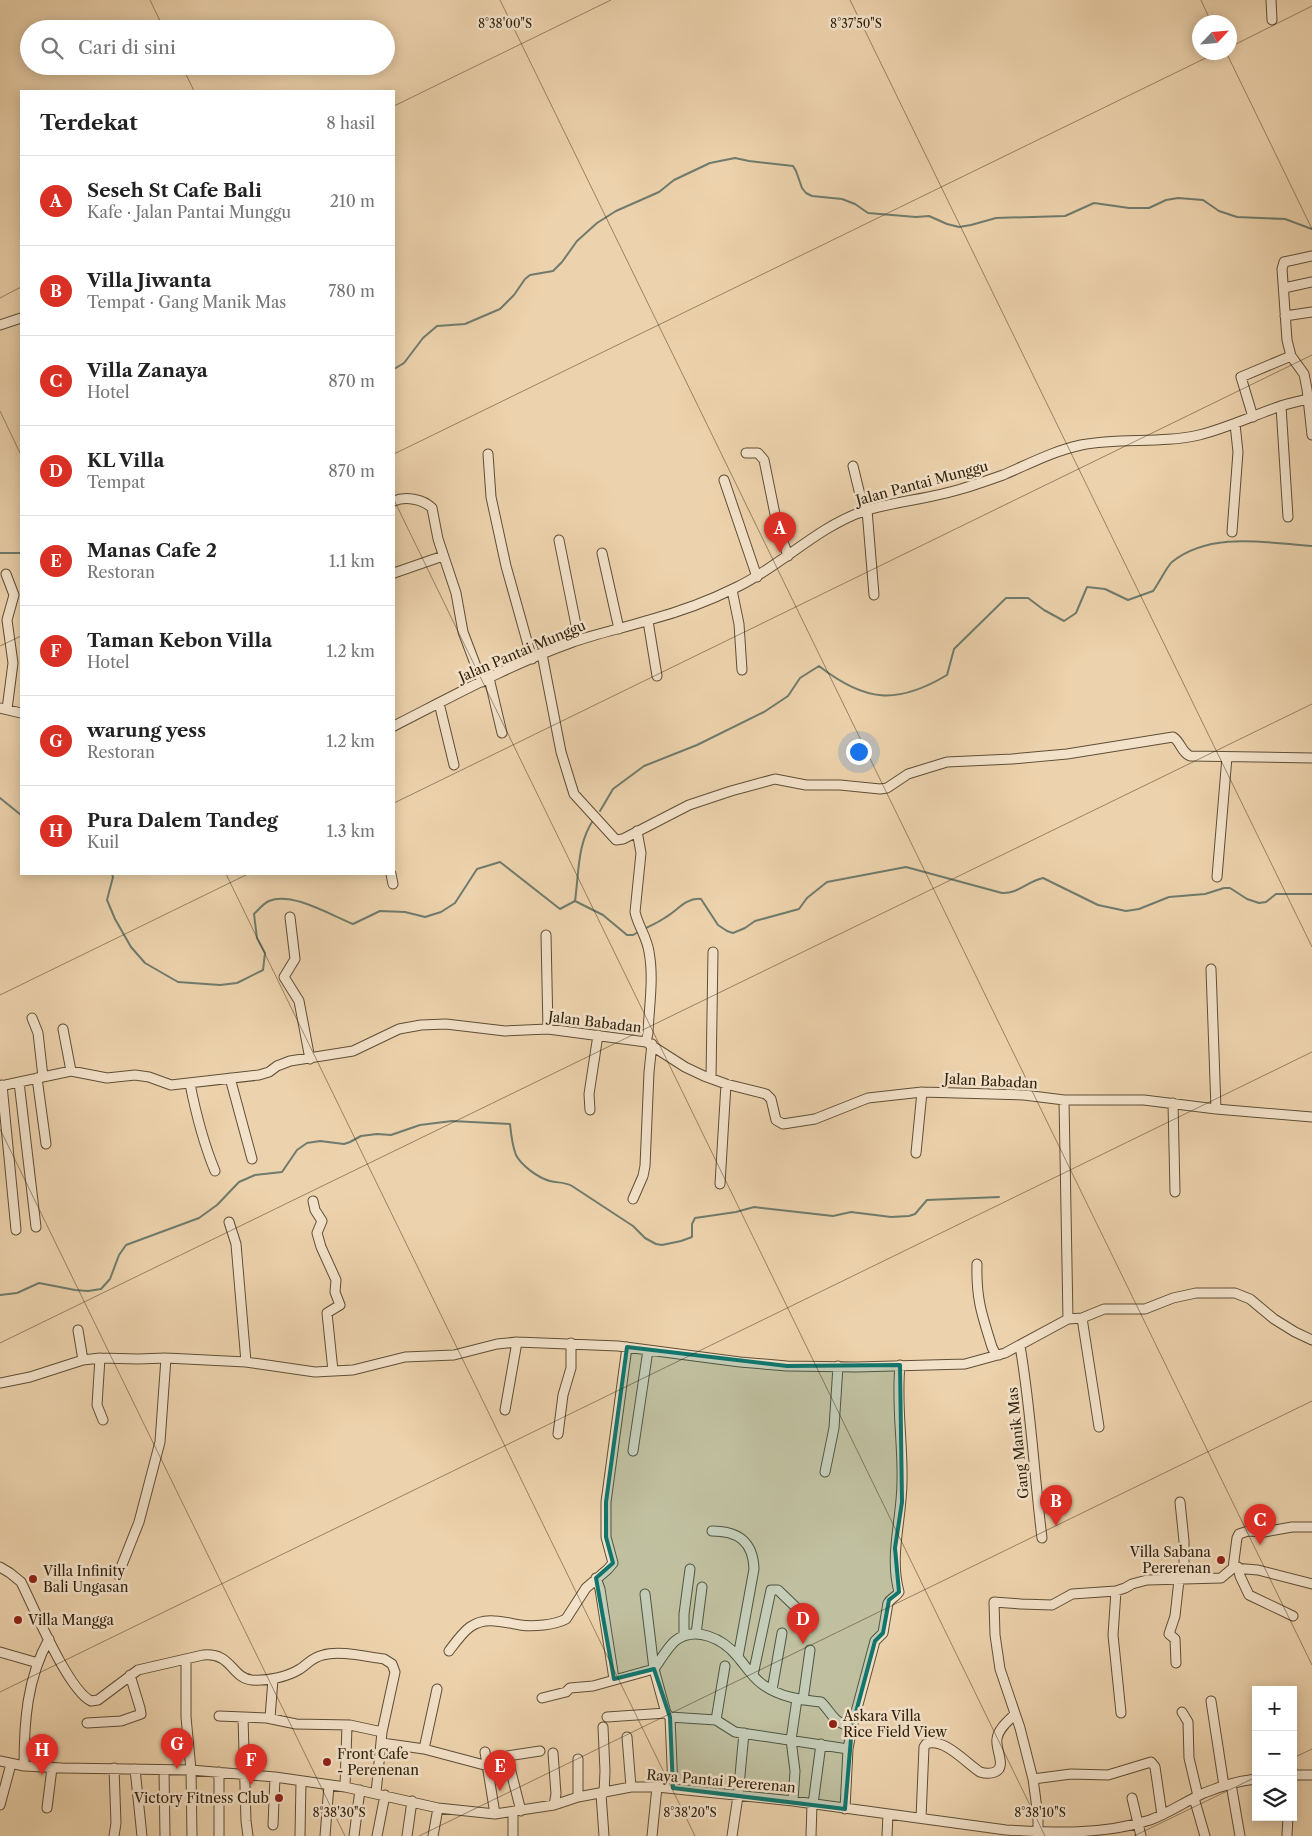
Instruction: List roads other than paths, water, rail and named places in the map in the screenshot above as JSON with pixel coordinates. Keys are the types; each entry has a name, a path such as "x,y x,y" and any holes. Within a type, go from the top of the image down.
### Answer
{"street":[{"path":"1271,0 1272,20"},
{"path":"1312,256 1284,262 1282,269 1286,340 1291,356 1304,374 1310,399 1312,435"},
{"path":"1284,288 1312,282"},
{"path":"1285,316 1312,312"},
{"path":"0,325 20,318"},
{"path":"1252,417 1241,377 1291,356"},
{"name":"Jalan Pantai Munggu","path":"395,725 542,654 579,640 648,621 732,590 757,577 833,526 865,511 895,502 961,489 1002,475 1051,454 1080,445 1104,441 1169,440 1198,435 1235,424 1281,406 1310,399"},
{"path":"1281,406 1288,517"},
{"path":"1232,532 1238,452 1235,424"},
{"path":"746,453 758,453 764,460 778,524 788,556"},
{"path":"488,454 491,497 506,566 532,659"},
{"path":"853,466 865,511 874,595"},
{"path":"724,480 757,577"},
{"path":"395,501 410,498 429,505 433,512 443,556 456,593 463,632 486,680 502,733"},
{"path":"559,540 579,640"},
{"path":"602,553 619,629"},
{"path":"395,573 443,556"},
{"path":"6,574 14,596 7,620 13,663 4,709 20,713"},
{"path":"732,590 739,624 742,670"},
{"path":"648,621 657,676"},
{"path":"542,654 561,752 574,794 616,840 623,839 689,805 775,779 806,785 840,785 880,789 887,788 908,774 947,762 1067,754 1173,737 1187,755 1312,758"},
{"path":"438,703 454,765"},
{"path":"1217,877 1227,757"},
{"path":"633,1199 643,1176 645,1166 651,970 647,941 636,919 642,853 637,831"},
{"path":"391,875 393,884"},
{"path":"290,917 294,959 284,977 299,1001 310,1058"},
{"path":"546,936 548,1029"},
{"path":"711,1078 713,952"},
{"path":"1211,968 1216,1109"},
{"path":"32,1018 38,1033 46,1144"},
{"name":"Jalan Babadan","path":"1,1086 71,1072 107,1078 135,1075 149,1077 171,1085 259,1076 290,1061 353,1051 399,1029 421,1025 446,1024 505,1031 548,1029 649,1043 685,1067 726,1084 766,1094 771,1099 776,1120 786,1124 815,1119 868,1098 922,1092 1024,1095 1064,1100 1116,1098 1312,1118"},
{"path":"63,1029 71,1072"},
{"path":"590,1110 589,1094 598,1035"},
{"path":"230,1078 252,1160"},
{"path":"19,1082 36,1227"},
{"path":"190,1084 198,1123 215,1171"},
{"path":"720,1184 726,1084"},
{"path":"1,1086 16,1230"},
{"path":"916,1153 922,1092"},
{"path":"1064,1100 1068,1319"},
{"path":"1174,1103 1175,1192"},
{"path":"313,1201 315,1210 322,1220 317,1233 321,1247 336,1280 335,1292 340,1305 327,1313 333,1371"},
{"path":"229,1222 236,1244 246,1362"},
{"path":"977,1264 978,1304 992,1347 998,1355"},
{"path":"0,1383 30,1377 83,1360 100,1358 166,1358 246,1362 309,1372 352,1370 405,1357 454,1355 497,1344 517,1342 627,1347 778,1365 857,1367 965,1364 998,1355 1020,1346 1068,1319 1082,1318 1104,1309 1145,1309 1173,1298 1196,1293 1234,1293 1250,1299 1274,1319 1312,1340"},
{"path":"1082,1318 1099,1427"},
{"path":"78,1330 83,1360"},
{"path":"505,1410 517,1342"},
{"path":"558,1434 563,1394 571,1368 571,1343"},
{"name":"Gang Manik Mas","path":"1020,1346 1028,1402 1042,1538"},
{"path":"449,1651 470,1627 481,1621 501,1621 530,1626 561,1622 570,1614 576,1601 586,1588 613,1563 606,1537 605,1518 627,1347"},
{"path":"633,1451 648,1350"},
{"path":"100,1358 97,1405 102,1420"},
{"path":"118,1575 140,1522 160,1442 166,1358"},
{"path":"845,1808 848,1749 852,1727 875,1640 883,1633 885,1616 890,1600 896,1598 899,1592 895,1579 895,1548 902,1502 899,1416 900,1365"},
{"path":"825,1472 834,1428 838,1366"},
{"path":"1176,1664 1175,1639 1169,1634 1175,1616 1181,1579 1184,1541 1180,1502"},
{"path":"1293,1616 1249,1595 1236,1568 1237,1538 1243,1532 1271,1532 1292,1527 1312,1527"},
{"path":"712,1530 734,1533 748,1545 754,1559 754,1569 738,1657"},
{"path":"0,1567 21,1582 68,1676 75,1687 91,1701 98,1700 130,1675 145,1667 213,1654 221,1657 239,1674 249,1680 265,1681 299,1670 314,1658 331,1653 384,1659 392,1664 394,1672 382,1732 376,1793"},
{"path":"684,1636 684,1614 690,1568"},
{"path":"1038,1832 1038,1816 1033,1779 1020,1728 1000,1669 994,1602 1052,1605 1072,1594 1116,1591 1140,1582 1221,1578 1236,1568 1258,1570 1312,1584"},
{"path":"596,1578 600,1589 614,1679"},
{"path":"696,1634 702,1587"},
{"path":"753,1675 771,1590 778,1590 806,1618"},
{"path":"1116,1591 1113,1635 1120,1713"},
{"path":"645,1594 654,1669 668,1715 673,1788"},
{"path":"772,1690 782,1632"},
{"path":"542,1698 566,1692 570,1688 593,1686 654,1669 674,1642 684,1636 696,1634 706,1635 721,1641 763,1685 800,1700 821,1702 840,1723 852,1727"},
{"path":"24,1766 27,1704 38,1663 49,1639"},
{"path":"793,1801 795,1760 791,1740 810,1650"},
{"path":"0,1652 38,1663"},
{"path":"186,1659 186,1717 191,1770 192,1836"},
{"path":"716,1720 725,1666"},
{"path":"87,1723 121,1721 140,1714 130,1675"},
{"path":"270,1718 273,1679"},
{"path":"424,1749 437,1689"},
{"path":"1211,1702 1227,1785 1240,1836"},
{"path":"1182,1712 1188,1722 1189,1758 1205,1836"},
{"path":"922,1818 923,1759 926,1744 934,1743 947,1747 980,1772 986,1774 994,1773 1001,1766 996,1741 998,1734 1015,1714"},
{"path":"607,1717 668,1715 716,1720 734,1732 848,1749"},
{"path":"219,1716 270,1718 296,1724 347,1725 382,1732"},
{"path":"243,1717 248,1836"},
{"path":"345,1787 347,1725"},
{"path":"602,1727 605,1771 602,1793 604,1836"},
{"path":"732,1836 744,1733"},
{"path":"627,1737 631,1787"},
{"path":"382,1743 424,1749 488,1766"},
{"path":"811,1836 812,1804 821,1744"},
{"path":"513,1836 517,1812 507,1756 540,1751"},
{"path":"485,1752 495,1814"},
{"path":"553,1753 556,1790 554,1805"},
{"path":"578,1758 578,1797"},
{"name":"Raya Pantai Pererenan","path":"0,1761 24,1766 52,1768 191,1770 275,1777 345,1787 438,1808 495,1814 554,1805 578,1797 631,1787 673,1788 793,1801 1027,1834 1038,1832 1110,1833 1162,1815 1196,1797 1227,1785 1252,1780"},
{"path":"1033,1779 1071,1774 1108,1775 1151,1762 1155,1767 1162,1815"},
{"path":"0,1805 3,1800 11,1764"},
{"path":"47,1808 52,1768"},
{"path":"114,1768 116,1823 114,1836"},
{"path":"135,1769 142,1836"},
{"path":"164,1770 165,1836"},
{"path":"219,1772 219,1836"},
{"path":"1297,1775 1312,1775"},
{"path":"273,1825 275,1777"},
{"path":"300,1835 301,1780"},
{"path":"325,1836 329,1785"},
{"path":"652,1836 657,1787"},
{"path":"354,1836 360,1790"},
{"path":"377,1836 386,1795"},
{"path":"1132,1798 1141,1836"},
{"path":"407,1836 412,1801"},
{"path":"433,1836 438,1808"},
{"path":"887,1836 888,1814"},
{"path":"1287,1836 1288,1821"}],"waterway":[{"path":"395,368 404,363 423,338 437,326 465,324 500,309 514,295 525,279 530,275 553,271 577,241 597,223 616,211 659,192 674,180 710,163 735,158 793,166 802,188 812,196 842,199 855,204 868,213 916,217 929,216 959,227 996,218 1065,216 1094,203 1129,208 1149,208 1166,200 1178,198 1203,200 1219,211 1237,217 1285,219 1312,229"},
{"path":"600,811 613,789 644,766 697,745 764,712 788,696 800,678 819,666 851,687 867,693 897,695 929,685 947,675 954,649 1006,598 1028,598 1064,621 1076,613 1087,587 1105,589 1128,600 1153,591 1172,562 1187,552 1204,546 1240,541 1312,546"},
{"path":"0,553 20,553"},
{"path":"0,798 20,814"},
{"path":"112,875 107,900 115,919 131,947 145,963 178,982 220,985 237,983 263,970 265,953 257,938 254,914 269,901 289,899 300,902 353,924 380,911 405,912 425,917 441,912 455,903 477,869 500,862 560,909 575,901 578,869 584,838 594,819"},
{"path":"644,929 663,919 686,902 701,899 718,925 733,933 755,921 799,909 807,898 827,882 906,867 1002,893 1008,893 1043,878 1098,905 1126,911 1139,909 1169,897 1205,894 1224,888 1230,888 1247,899 1259,903 1266,902 1276,894 1312,894"},
{"path":"575,901 603,915 627,935 633,935 640,931"},
{"path":"0,1295 17,1293 39,1283 75,1290 101,1289 110,1279 119,1255 126,1245 199,1218 217,1205 239,1182 255,1175 282,1172 297,1150 307,1143 320,1141 344,1144 361,1136 391,1135 420,1125 452,1121 510,1124 516,1155 530,1171 553,1182 572,1186 633,1226 645,1238 662,1245 692,1237 692,1224 695,1218 736,1212 754,1207 833,1216 851,1212 891,1217 915,1214 927,1200 999,1197"}],"place":[{"name":"Seseh St Cafe Bali","path":"780,553"},
{"name":"Villa Jiwanta","path":"1056,1526"},
{"name":"Villa Zanaya","path":"1260,1545"},
{"name":"Villa Sabana Pererenan","path":"1221,1560"},
{"name":"Villa Infinity Bali Ungasan","path":"33,1579"},
{"name":"Villa Mangga","path":"18,1620"},
{"name":"KL Villa","path":"803,1644"},
{"name":"Askara Villa Rice Field View","path":"833,1724"},
{"name":"Front Cafe - Perenenan","path":"327,1762"},
{"name":"warung yess","path":"177,1769"},
{"name":"Pura Dalem Tandeg","path":"42,1775"},
{"name":"Taman Kebon Villa","path":"251,1785"},
{"name":"Manas Cafe 2","path":"500,1791"},
{"name":"Victory Fitness Club","path":"279,1798"}]}
